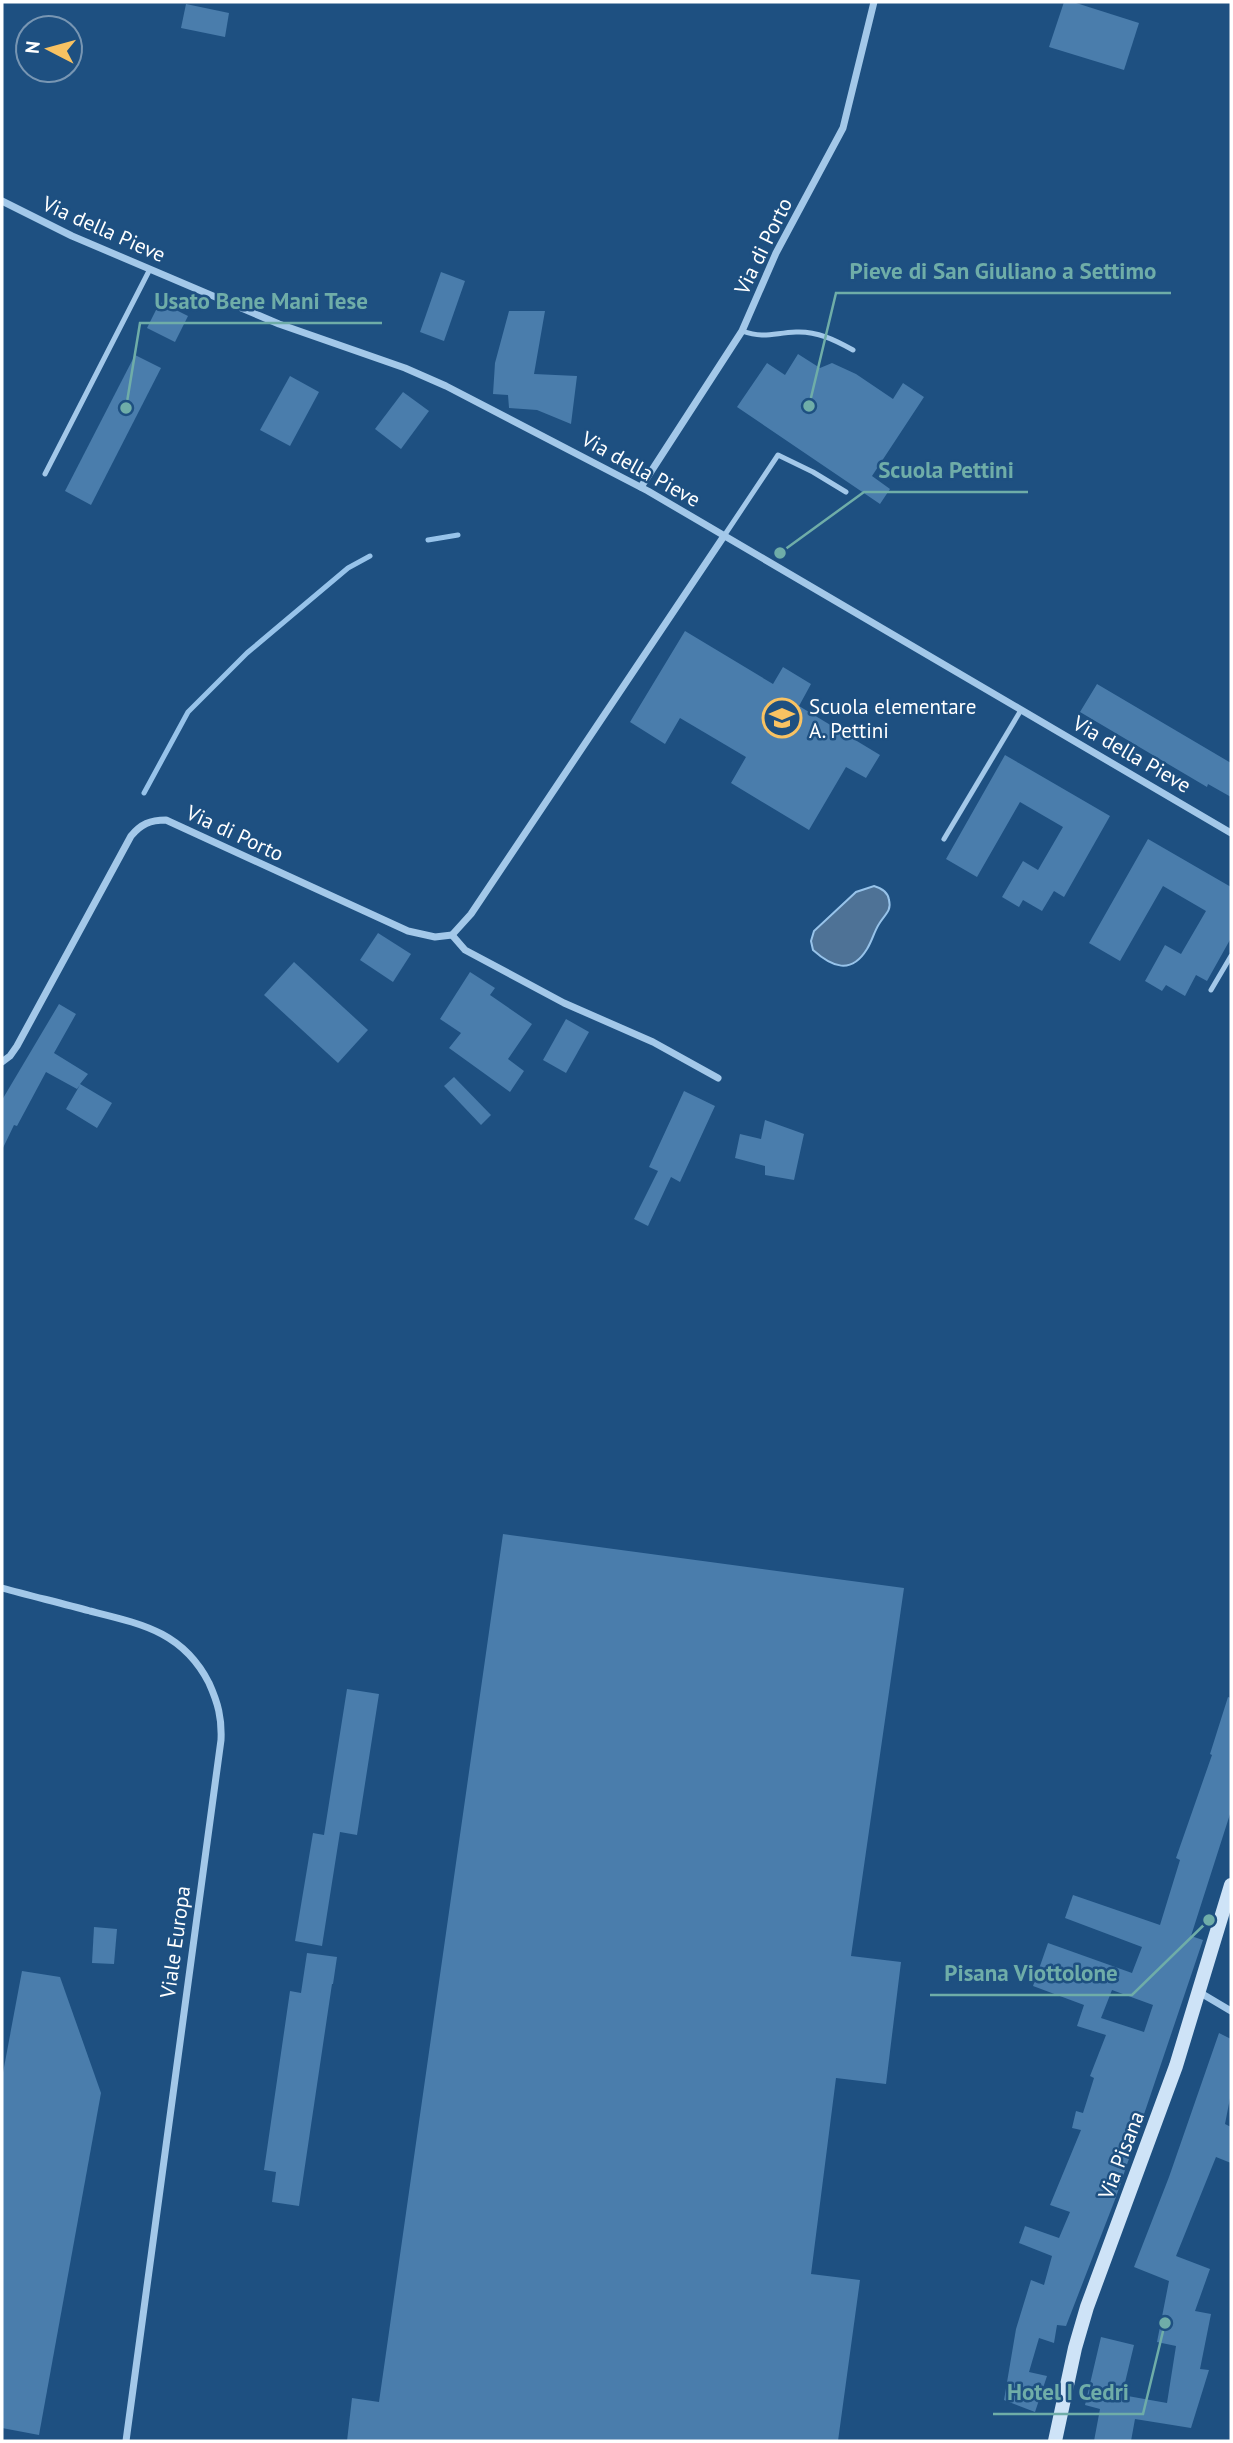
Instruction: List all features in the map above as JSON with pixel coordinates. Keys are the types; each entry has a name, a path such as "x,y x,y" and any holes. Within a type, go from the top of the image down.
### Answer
{"main road":[{"name":"Via Pisana","path":"1055,2441 1075,2348 1087,2307 1176,2066 1231,1885"}],"street":[{"name":"Via di Porto","path":"641,487 741,331 776,253 843,128 874,2"},
{"name":"Via della Pieve","path":"2,201 72,236 279,324 405,368 446,386 641,487 1231,832"},
{"path":"718,1078 653,1042 564,1003 465,950 452,935 471,914 724,536"},
{"name":"Via di Porto","path":"2,1062 17,1046 131,836 148,822 166,820 408,931 436,937 452,935"},
{"name":"Viale Europa","path":"2,1588 120,1619 150,1628 169,1638 189,1653 202,1670 216,1697 222,1717 126,2441"},
{"path":"1199,1992 1231,2011"}],"lane":[{"path":"45,474 150,269"},
{"path":"741,331 758,337 798,332 818,335 832,338 853,350"},
{"path":"724,536 779,455 846,492"},
{"path":"944,839 1021,710"},
{"path":"1211,990 1231,956"}],"water":[{"path":"874,886 887,895 889,907 869,946 854,963 841,966 827,961 813,950 811,941 814,931 856,892"}],"building":[{"path":"1064,2 1073,2 1139,23 1124,70 1049,47"},
{"path":"186,4 229,13 225,37 181,28"},
{"path":"441,272 465,281 444,341 420,332"},
{"path":"160,302 188,316 175,342 147,328"},
{"path":"509,311 545,311 534,374 577,376 571,424 537,410 509,408 508,395 493,394 495,363"},
{"path":"798,354 820,368 832,363 856,374 893,399 903,383 924,397 872,476 890,489 880,504 737,407 767,363 785,375"},
{"path":"135,355 161,368 91,505 65,491"},
{"path":"290,376 319,392 290,446 260,430"},
{"path":"403,392 429,411 401,449 375,429"},
{"path":"685,631 773,684 783,667 811,684 799,706 880,755 866,778 846,767 809,830 731,783 746,757 680,718 665,744 630,722"},
{"path":"1097,684 1231,763 1231,797 1208,784 1207,787 1080,712"},
{"path":"1005,755 1110,816 1064,897 1054,891 1042,911 1023,900 1019,907 1002,897 1023,861 1038,870 1063,827 1020,802 977,877 946,859"},
{"path":"1148,839 1231,887 1231,938 1207,981 1196,975 1185,996 1166,985 1162,991 1145,981 1165,945 1181,954 1206,911 1163,886 1120,961 1089,943"},
{"path":"378,933 411,954 393,982 360,960"},
{"path":"294,962 368,1030 338,1063 264,995"},
{"path":"470,972 495,988 490,995 532,1024 508,1059 524,1071 510,1092 449,1048 461,1033 440,1019"},
{"path":"59,1004 76,1014 54,1053 88,1074 80,1084 112,1103 97,1128 66,1109 80,1085 77,1089 46,1072 2,1150 2,1100"},
{"path":"566,1019 589,1032 566,1073 543,1060"},
{"path":"454,1077 491,1115 481,1125 444,1086"},
{"path":"684,1091 715,1106 680,1182 671,1177 648,1226 634,1219 658,1171 649,1167"},
{"path":"765,1120 804,1134 794,1180 765,1175 765,1166 735,1158 740,1134 761,1139"},
{"path":"503,1534 904,1588 851,1956 901,1962 886,2084 836,2078 811,2274 860,2280 838,2441 347,2441 352,2398 379,2402"},
{"path":"347,1689 379,1694 357,1835 340,1832 322,1946 295,1941 313,1833 324,1835"},
{"path":"1228,1697 1231,1698 1231,1811 1191,1936 1203,1940 1116,2197 1066,2326 1057,2325 1054,2343 1039,2338 1029,2372 1047,2376 1035,2412 1004,2400 1016,2329 1031,2280 1044,2285 1052,2256 1019,2243 1025,2226 1059,2238 1070,2212 1050,2205 1081,2130 1072,2128 1076,2111 1083,2113 1094,2078 1090,2076 1106,2035 1077,2026 1084,2005 1033,1986 1048,1943 1132,1973 1142,1947 1065,1918 1073,1895 1160,1925 1180,1860 1176,1858 1212,1755 1210,1754","holes":["1112,1990 1153,2005 1144,2032 1101,2018"]},
{"path":"94,1927 117,1929 114,1964 92,1963"},
{"path":"307,1953 337,1957 299,2206 272,2202 276,2172 264,2170 290,1991 301,1993"},
{"path":"22,1971 60,1977 101,2093 39,2435 2,2428 2,2078"},
{"path":"1219,2033 1231,2039 1231,2093 1225,2124 1231,2127 1231,2163 1216,2157 1176,2256 1210,2269 1195,2311 1211,2314 1200,2369 1209,2370 1191,2428 1135,2419 1131,2441 1094,2441 1100,2409 1085,2405 1101,2337 1134,2345 1122,2395 1167,2403 1176,2346 1157,2342 1169,2281 1134,2267 1169,2177"}],"waterway":[{"path":"428,540 458,535"},
{"path":"144,793 188,712 247,653 348,568 370,556"}],"place":[{"name":"Pieve di San Giuliano a Settimo","path":"809,406"},
{"name":"Usato Bene Mani Tese","path":"126,408"},
{"name":"Scuola Pettini","path":"780,553"},
{"name":"Scuola elementare A. Pettini","path":"782,718"},
{"name":"Pisana Viottolone","path":"1209,1920"},
{"name":"Hotel I Cedri","path":"1165,2323"}]}
